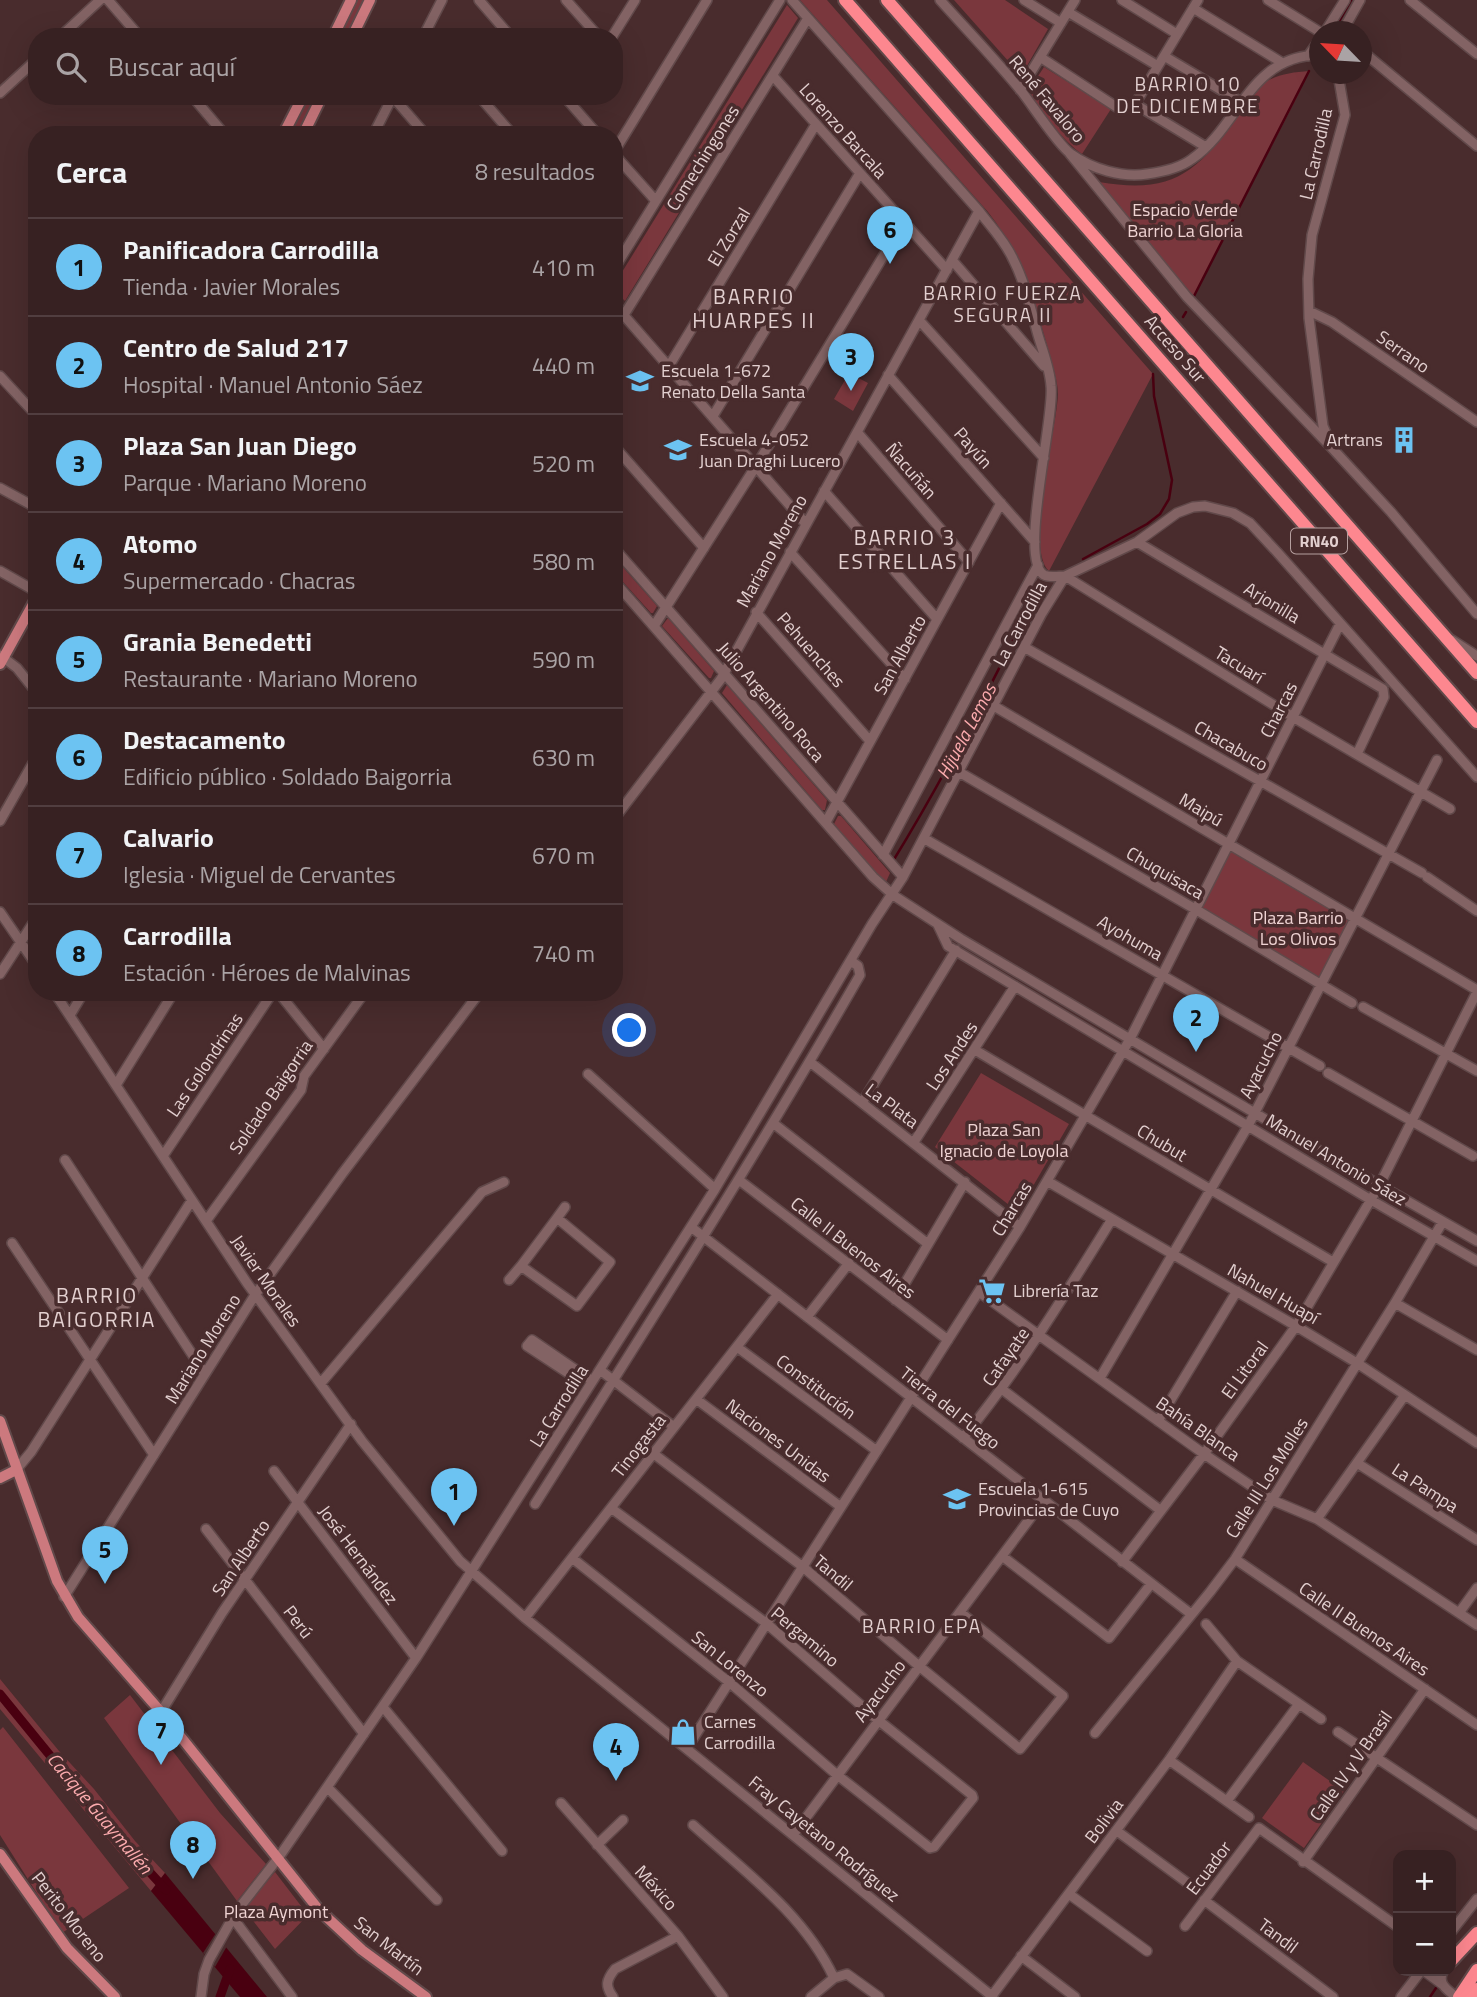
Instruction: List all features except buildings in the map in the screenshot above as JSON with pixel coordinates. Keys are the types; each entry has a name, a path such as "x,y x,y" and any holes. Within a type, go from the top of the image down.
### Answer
{"highway":[{"path":"836,0 1000,187 1043,225"},
{"name":"Acceso Sur","path":"845,0 1477,722"},
{"name":"Acceso Sur","path":"889,0 1477,673"},
{"path":"1456,1956 1477,1933"},
{"path":"1458,1997 1477,1970"},
{"path":"1472,1997 1477,1989"}],"main road":[{"path":"337,28 351,0"},
{"path":"356,28 370,0"},
{"path":"288,126 298,105"},
{"path":"307,126 318,105"},
{"path":"1,659 28,612"},
{"name":"San Martín","path":"0,1422 64,1597 86,1627 161,1712 296,1883 331,1923 362,1950 426,1997"},
{"path":"0,1478 16,1471"},
{"name":"Perito Moreno","path":"0,1854 67,1948 115,1997"}],"street":[{"path":"70,28 100,0"},
{"path":"108,0 132,28"},
{"path":"429,28 442,0"},
{"path":"479,0 503,28"},
{"path":"566,0 591,28"},
{"path":"618,28 635,0"},
{"path":"623,138 707,0"},
{"name":"Comechingones","path":"623,255 780,0"},
{"name":"La Carrodilla","path":"792,0 979,212 1013,258 1020,273 1048,370 1052,399 1034,519 1038,565 1042,573 1046,576 1065,576 1137,542 1177,513 1193,507 1216,508 1233,513 1250,523 1340,624"},
{"name":"René Favaloro","path":"940,0 1020,90 1070,154 1117,174 1135,176 1156,173 1192,159 1206,147 1263,76 1281,62 1309,56"},
{"path":"1024,0 1061,23"},
{"path":"1020,90 1075,0"},
{"path":"1122,0 1177,34"},
{"path":"1268,0 1309,24"},
{"path":"1330,21 1345,0"},
{"path":"1348,21 1360,0"},
{"path":"1410,0 1477,54"},
{"path":"1040,57 1118,108 1126,108 1135,104 1196,2 1281,62"},
{"path":"1068,12 1158,66"},
{"name":"Comechingones","path":"624,315 808,18"},
{"path":"1164,56 1241,102"},
{"path":"1372,59 1477,146"},
{"path":"0,93 28,67"},
{"name":"Lorenzo Barcala","path":"773,76 947,270"},
{"name":"La Carrodilla","path":"1332,448 1323,426 1309,312 1308,279 1312,235 1345,115 1340,84"},
{"path":"1135,104 1206,147"},
{"path":"199,105 217,126"},
{"path":"378,126 389,105"},
{"path":"400,105 418,126"},
{"path":"487,105 505,126"},
{"path":"575,105 591,126"},
{"name":"El Zorzal","path":"669,366 816,124"},
{"path":"1070,154 1191,302 1391,512 1477,614"},
{"path":"623,163 656,201"},
{"path":"713,416 860,173"},
{"name":"Mariano Moreno","path":"623,807 712,692 979,212"},
{"path":"654,626 756,466 904,222"},
{"path":"952,261 1048,370"},
{"name":"Serrano","path":"1309,312 1332,322 1477,422"},
{"path":"624,315 806,524"},
{"path":"919,320 1044,458"},
{"name":"Payún","path":"888,375 1035,542"},
{"path":"0,376 28,402"},
{"name":"Ñacuñán","path":"856,432 969,562"},
{"path":"623,456 704,548"},
{"path":"0,488 28,503"},
{"path":"824,491 937,619"},
{"name":"San Alberto","path":"826,822 1001,503"},
{"name":"Arjonilla","path":"1137,542 1383,689 1384,697 1357,754"},
{"path":"790,552 905,679"},
{"name":"Julio Argentino Roca","path":"623,558 903,877"},
{"name":"La Carrodilla","path":"883,855 1038,565"},
{"path":"0,571 28,587"},
{"name":"La Carrodilla","path":"201,1997 209,1960 233,1918 328,1787 416,1658 715,1189 925,839 1042,613 1065,576"},
{"name":"Tacuarí","path":"1065,576 1293,717 1450,809"},
{"path":"623,591 873,877 893,895"},
{"name":"Pehuenches","path":"756,612 870,741"},
{"path":"1340,624 1477,777"},
{"name":"Charcas","path":"687,1748 1020,1227 1124,1051 1340,624"},
{"path":"1442,634 1477,656"},
{"name":"Chacabuco","path":"1024,647 1388,853 1477,911"},
{"path":"1,659 17,668 28,682"},
{"name":"Maipú","path":"994,706 1477,991"},
{"name":"Ayacucho","path":"1100,1378 1248,1126 1437,760"},
{"path":"0,821 28,772"},
{"name":"Chuquisaca","path":"959,772 1352,1003"},
{"name":"Ayohuma","path":"925,839 1320,1066"},
{"name":"Manuel Antonio Sáez","path":"893,895 938,925 1130,1040 1477,1241"},
{"path":"0,912 28,953"},
{"name":"Manuel Antonio Sáez","path":"938,925 946,943 956,950 1477,1261"},
{"path":"0,974 28,930"},
{"path":"862,1103 956,950"},
{"name":"La Carrodilla","path":"535,1504 810,1062 860,975 858,966 851,961"},
{"name":"Los Andes","path":"914,1142 1015,986"},
{"name":"El Litoral","path":"1122,1562 1296,1326 1379,1186 1446,1053 1473,1008 1477,991"},
{"name":"Javier Morales","path":"60,1001 255,1295 362,1441 472,1573"},
{"path":"70,1015 79,1001"},
{"path":"116,1085 168,1001"},
{"name":"Las Golondrinas","path":"163,1156 267,1001"},
{"path":"285,1001 324,1049"},
{"name":"Soldado Baigorria","path":"206,1221 301,1090 304,1076 359,1001"},
{"name":"Mariano Moreno","path":"64,1597 255,1295 350,1163 473,1001"},
{"path":"1363,1007 1477,1071"},
{"name":"Chubut","path":"975,1050 1333,1262"},
{"name":"La Plata","path":"810,1062 1020,1227"},
{"path":"1328,1073 1473,1156"},
{"path":"589,1074 715,1189"},
{"path":"773,1123 928,1244"},
{"path":"65,1160 205,1374"},
{"name":"Calle II Buenos Aires","path":"739,1180 948,1340"},
{"name":"Nahuel Huapí","path":"1047,1181 1357,1363 1477,1443"},
{"path":"321,1383 482,1192 504,1182"},
{"path":"895,1300 964,1182"},
{"path":"16,1471 31,1452 192,1200"},
{"path":"509,1280 565,1208"},
{"path":"521,1266 577,1306 610,1262 556,1219"},
{"name":"Cafayate","path":"963,1438 1003,1390 1041,1336 1112,1219"},
{"name":"Calle III Los Molles","path":"1095,1733 1235,1559 1442,1223"},
{"name":"Tierra del Fuego","path":"691,1227 1191,1614"},
{"path":"12,1243 154,1455"},
{"path":"807,1317 849,1263"},
{"path":"1158,1421 1237,1291"},
{"name":"Bahía Blanca","path":"979,1292 1272,1500 1317,1519 1477,1625"},
{"name":"Tinogasta","path":"525,1618 778,1294"},
{"path":"1395,1303 1477,1350"},
{"path":"575,1369 571,1376 527,1346 532,1340 575,1369 592,1381"},
{"name":"Constitución","path":"737,1347 877,1451"},
{"path":"600,1370 674,1427"},
{"path":"1003,1390 1160,1510"},
{"path":"1317,1519 1405,1395"},
{"name":"Naciones Unidas","path":"696,1399 841,1507"},
{"name":"San Alberto","path":"161,1712 245,1579 351,1424"},
{"name":"Tandil","path":"654,1454 803,1567 1020,1749 1063,1696 960,1612"},
{"name":"La Pampa","path":"1357,1463 1477,1540"},
{"name":"José Hernández","path":"274,1471 416,1658"},
{"name":"Ayacucho","path":"793,1835 836,1774 1043,1501"},
{"name":"Pergamino","path":"611,1508 766,1623 877,1720 973,1797 932,1848"},
{"name":"Perú","path":"206,1529 364,1734"},
{"path":"1002,1556 1109,1638 1151,1584"},
{"name":"San Lorenzo","path":"572,1558 729,1682 836,1774 932,1848"},
{"name":"Calle II Buenos Aires","path":"1235,1559 1477,1724"},
{"name":"Fray Cayetano Rodríguez","path":"472,1573 992,1997"},
{"path":"1459,1613 1477,1588"},
{"path":"1206,1624 1237,1661 1321,1719"},
{"name":"Bolivia","path":"992,1997 1170,1760 1237,1661"},
{"name":"Calle IV y V Brasil","path":"1303,1862 1425,1689"},
{"path":"1227,1801 1299,1704"},
{"path":"383,1707 502,1851"},
{"path":"1338,1732 1477,1825"},
{"path":"1170,1760 1249,1817"},
{"path":"328,1787 437,1900"},
{"name":"México","path":"561,1803 678,1936 723,1997"},
{"path":"597,1845 623,1820"},
{"path":"693,1825 791,1914 825,1959 834,1978"},
{"name":"Ecuador","path":"1185,1926 1259,1828 1303,1862"},
{"path":"1117,1831 1193,1887"},
{"path":"1303,1862 1393,1924"},
{"path":"1069,1894 1147,1951"},
{"path":"1456,1926 1477,1899"},
{"name":"Tandil","path":"1204,1900 1334,1997"},
{"path":"233,1918 292,1997"},
{"path":"613,1997 607,1988 608,1978 615,1969 678,1936"},
{"path":"1021,1956 1075,1997"},
{"path":"811,1997 834,1978 847,1974 879,1997"},
{"path":"1401,1997 1418,1976"},
{"path":"1430,1976 1458,1997"},
{"path":"1441,1976 1443,1985"}],"green space":[{"path":"356,0 365,0 351,28 342,28"},
{"path":"800,0 827,0 1153,374 1049,571 1042,558 1041,514 1058,389 1026,279 1010,245 988,212"},
{"path":"954,0 1005,0 1048,29 1024,71 1018,72"},
{"path":"787,5 798,18 625,301 623,270"},
{"path":"1044,67 1111,109 1082,154 1052,125 1029,90"},
{"name":"Espacio Verde Barrio La Gloria","path":"1309,71 1193,298 1099,182 1145,185 1179,176 1207,154 1262,85 1282,75"},
{"path":"303,105 312,105 301,126 293,126"},
{"path":"849,373 868,383 853,411 834,399"},
{"path":"623,567 657,606 651,613 623,582"},
{"path":"668,618 714,671 711,678 662,626"},
{"path":"727,685 827,800 825,810 822,810 722,693"},
{"path":"838,816 841,816 890,873 886,882 834,824"},
{"name":"Plaza Barrio Los Olivos","path":"1229,844 1354,918 1320,984 1195,909"},
{"name":"Plaza San Ignacio de Loyola","path":"981,1073 1069,1124 1018,1212 935,1147"},
{"path":"0,1679 135,1841 165,1873 151,1891 0,1709"},
{"path":"130,1695 220,1813 266,1864 237,1901 104,1718"},
{"path":"3,1727 129,1888 62,1933 0,1835 0,1730"},
{"path":"1303,1762 1344,1791 1304,1848 1262,1818"},
{"name":"Plaza Aymont","path":"275,1872 308,1915 275,1949 244,1909"}],"shaded area":[{"path":"165,1873 267,1997 240,1997 151,1891"}],"pier":[{"path":"216,1933 227,1946 215,1967 203,1953"}],"waterway":[{"name":"Hijuela Lemos","path":"1339,21 1351,0"},
{"name":"Hijuela Lemos","path":"1193,298 1309,71"},
{"name":"Hijuela Lemos","path":"1183,317 1186,312"},
{"name":"Hijuela Lemos","path":"1166,348 1170,342"},
{"name":"Hijuela Lemos","path":"1083,559 1147,524 1160,514 1169,499 1172,480 1154,396 1153,374"},
{"name":"Hijuela Lemos","path":"893,861 950,763 1036,595"},
{"name":"Cacique Guaymallén","path":"0,1694 105,1823 166,1890"},
{"path":"220,1997 230,1969"},
{"path":"1430,1997 1436,1988"}],"place":[{"name":"Destacamento","path":"890,264"},
{"name":"Escuela 1-672 Renato Della Santa","path":"640,381"},
{"name":"Plaza San Juan Diego","path":"851,391"},
{"name":"Artrans","path":"1404,440"},
{"name":"Escuela 4-052 Juan Draghi Lucero","path":"678,450"},
{"name":"Centro de Salud 217","path":"1196,1052"},
{"name":"Librería Taz","path":"992,1291"},
{"name":"Escuela 1-615 Provincias de Cuyo","path":"957,1499"},
{"name":"Panificadora Carrodilla","path":"454,1526"},
{"name":"Grania Benedetti","path":"105,1584"},
{"name":"Carnes Carrodilla","path":"683,1732"},
{"name":"Calvario","path":"161,1765"},
{"name":"Atomo","path":"616,1781"},
{"name":"Carrodilla","path":"193,1879"}],"district":[{"name":"BARRIO 10 DE DICIEMBRE","path":"1188,95"},
{"name":"BARRIO FUERZA SEGURA II","path":"1003,304"},
{"name":"BARRIO HUARPES II","path":"754,309"},
{"name":"BARRIO 3 ESTRELLAS I","path":"905,550"},
{"name":"BARRIO BAIGORRIA","path":"97,1308"},
{"name":"BARRIO EPA","path":"922,1626"}]}
